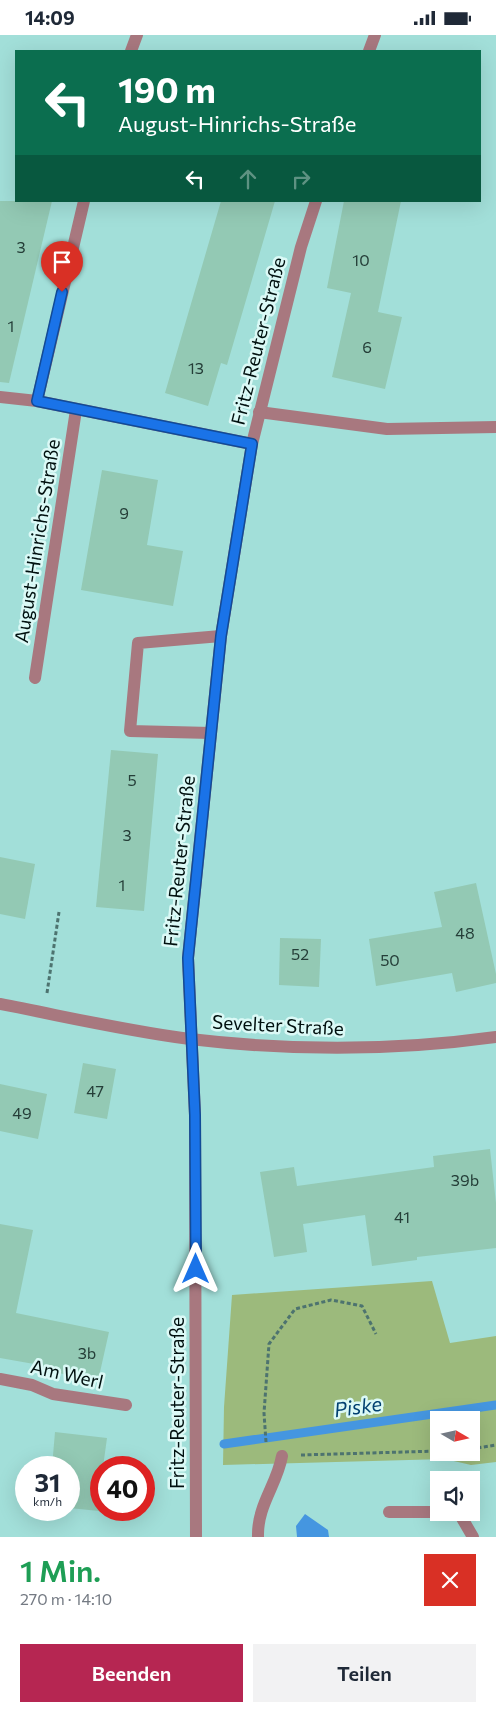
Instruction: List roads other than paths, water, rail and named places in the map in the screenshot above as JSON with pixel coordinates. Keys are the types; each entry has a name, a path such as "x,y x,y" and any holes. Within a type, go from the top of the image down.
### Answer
{"street":[{"path":"131,50 137,35"},
{"path":"369,50 375,35"},
{"path":"37,401 84,202"},
{"name":"Fritz-Reuter-Straße","path":"196,1537 195,1115 190,1039 188,958 221,636 252,444 301,247 316,202"},
{"path":"0,397 37,401 252,444"},
{"name":"August-Hinrichs-Straße","path":"35,678 76,410"},
{"path":"259,412 387,429 496,427"},
{"path":"211,733 130,731 138,643 221,636"},
{"name":"Sevelter Straße","path":"0,1004 190,1039 367,1048 451,1043 496,1037"},
{"name":"Am Werl","path":"0,1379 32,1385 53,1394 126,1405"},
{"path":"258,1537 258,1526 264,1499 280,1470 282,1456"},
{"path":"389,1512 430,1512"},
{"path":"464,1521 473,1537"}],"water":[{"path":"305,1514 328,1530 329,1537 297,1537 296,1526"}],"waterway":[{"name":"Piske","path":"224,1444 496,1405"}]}
